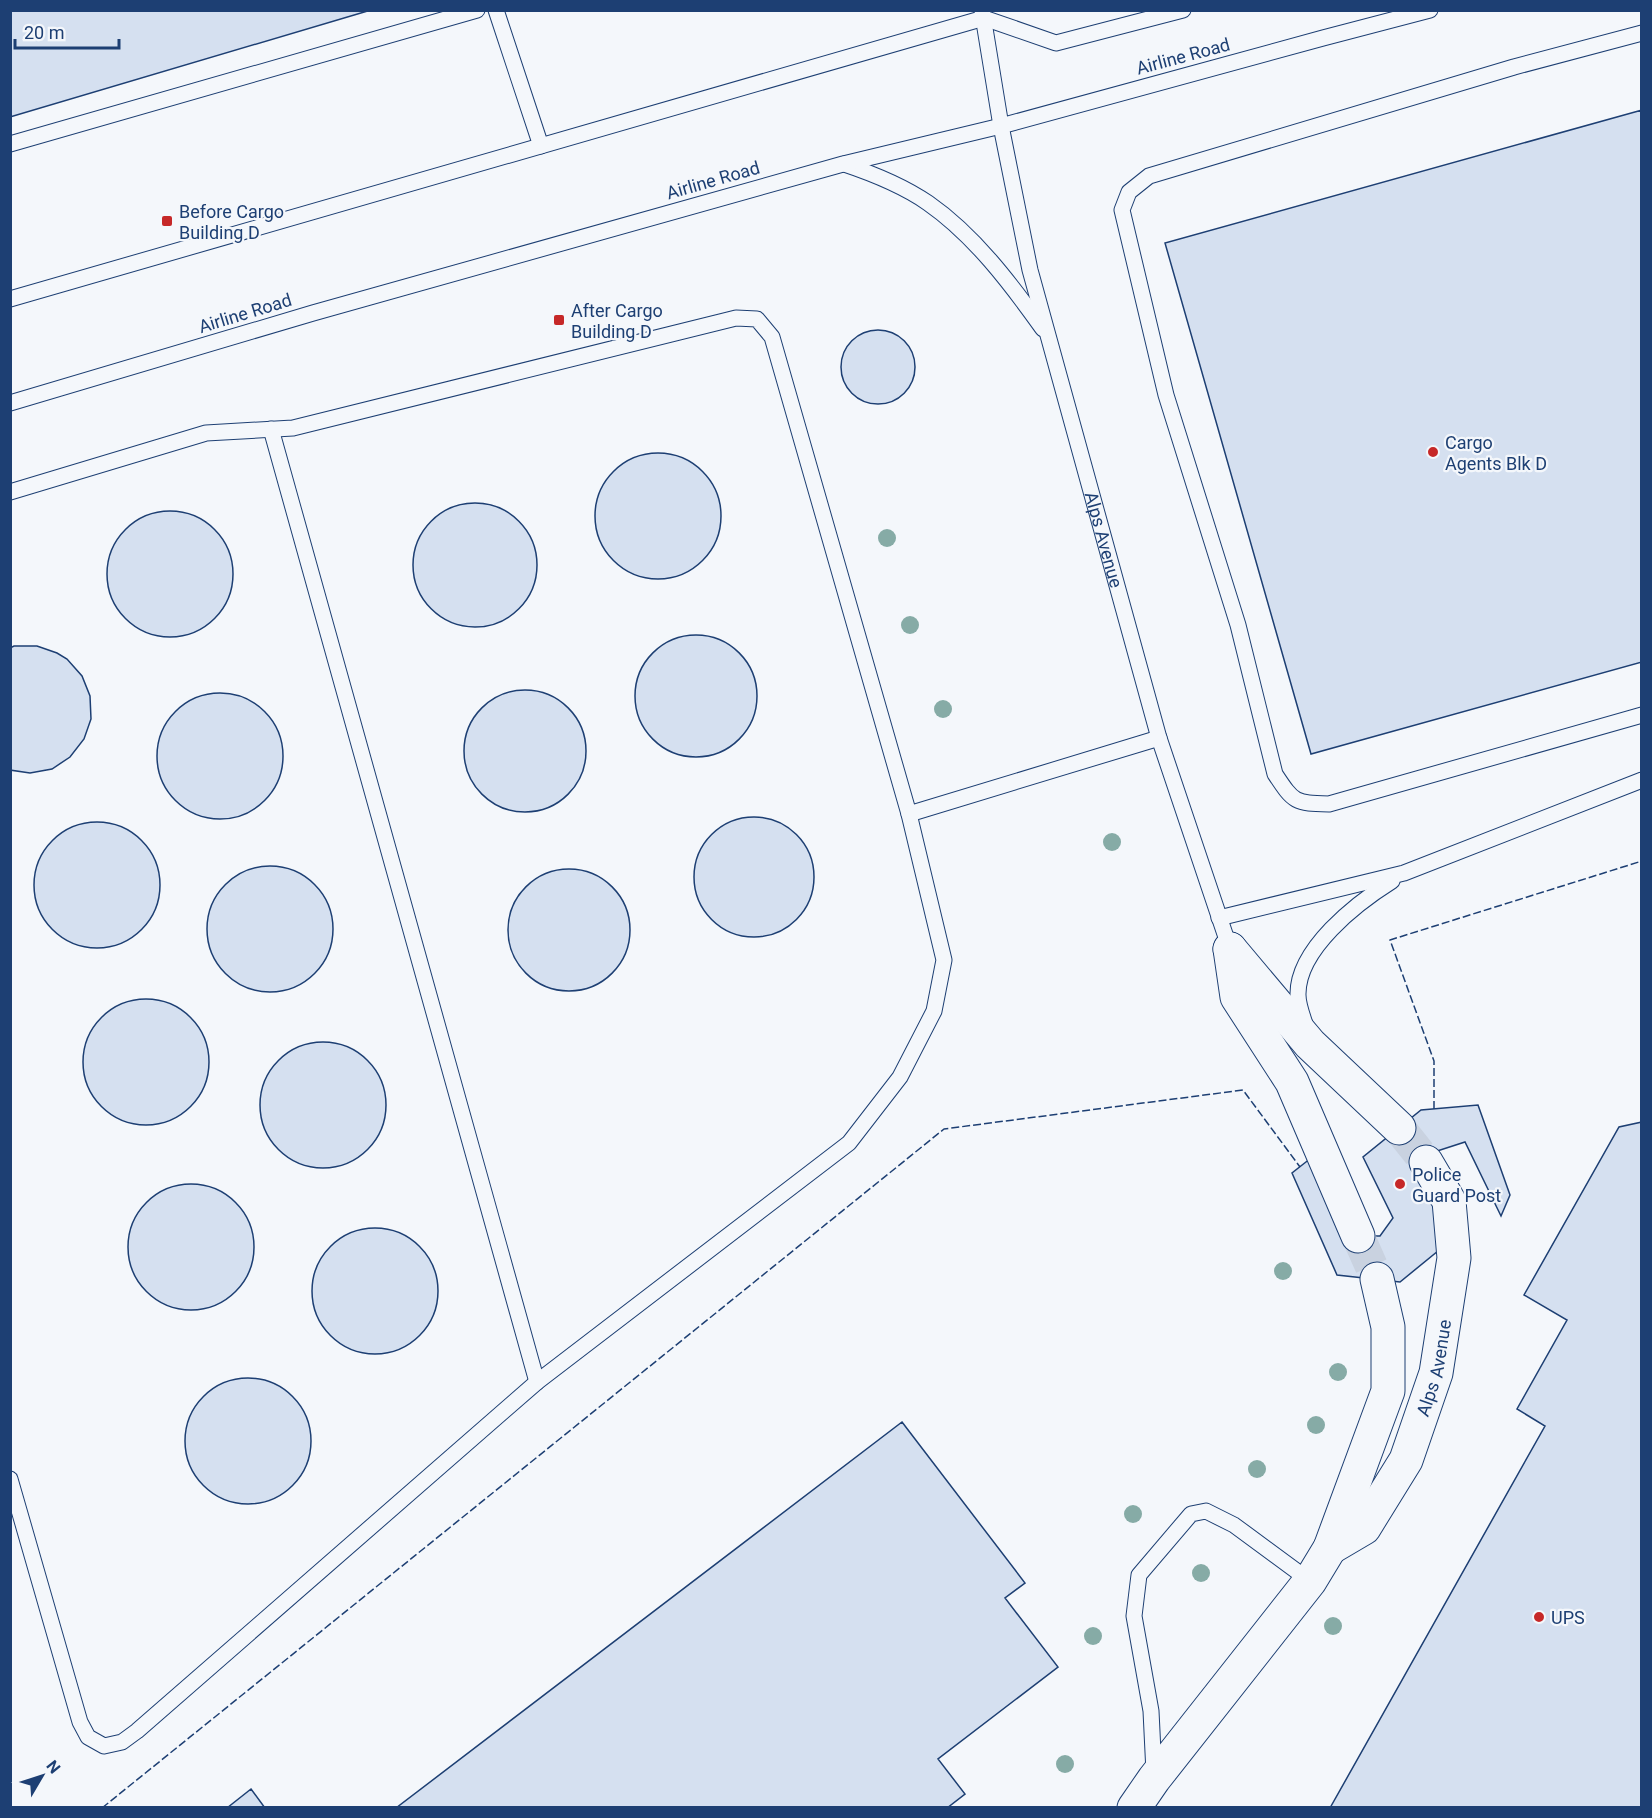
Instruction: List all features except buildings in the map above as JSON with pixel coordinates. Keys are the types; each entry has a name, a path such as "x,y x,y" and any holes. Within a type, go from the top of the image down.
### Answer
{"street":[{"name":"Alps Avenue","path":"1230,949 1310,1044 1399,1128"},
{"name":"Alps Avenue","path":"1230,949 1237,997 1292,1082 1358,1236"},
{"name":"Alps Avenue","path":"1330,1548 1364,1527 1406,1460 1436,1373 1454,1258 1449,1201 1426,1162"},
{"name":"Alps Avenue","path":"1134,1808 1154,1779 1310,1581 1330,1548 1388,1391 1388,1327 1377,1279"}],"lane":[{"path":"10,144 477,10"},
{"path":"496,10 541,146"},
{"path":"10,299 541,146 983,14 1056,43 1183,10"},
{"name":"Airline Road","path":"10,403 313,313 843,164 1001,126 1430,10"},
{"name":"Alps Avenue","path":"983,14 1001,126 1030,270 1159,738 1230,949"},
{"path":"1641,33 1502,70 1149,176 1130,192 1122,210 1166,395 1238,625 1275,774 1287,792 1301,803 1329,804 1641,715"},
{"path":"843,164 876,175 901,187 929,204 953,224 975,244 1020,296 1050,339"},
{"path":"10,492 206,433 293,428 736,318 757,319 772,337 909,814 944,960 934,1011 900,1077 849,1143 537,1382 122,1742 104,1746 88,1737 80,1722 16,1521 10,1479"},
{"path":"271,429 537,1382"},
{"path":"909,814 1159,738"},
{"path":"1219,918 1404,873 1641,780"},
{"path":"1310,1044 1298,995 1302,974 1315,949 1336,923 1359,903 1404,873"},
{"path":"1154,1779 1151,1711 1134,1616 1139,1575 1191,1515 1206,1511 1234,1525 1310,1581"}],"tunnel":[{"path":"1399,1128 1426,1162"},
{"path":"1358,1236 1377,1279"}],"fence":[{"path":"1434,1109 1434,1061 1390,940 1642,861"},
{"path":"102,1808 944,1129 1243,1090 1300,1167"}],"place":[{"name":"Before Cargo Building D","path":"167,221"},
{"name":"After Cargo Building D","path":"559,320"},
{"name":"Cargo Agents Blk D","path":"1433,452"},
{"name":"Police Guard Post","path":"1400,1184"},
{"name":"UPS","path":"1539,1617"}]}
